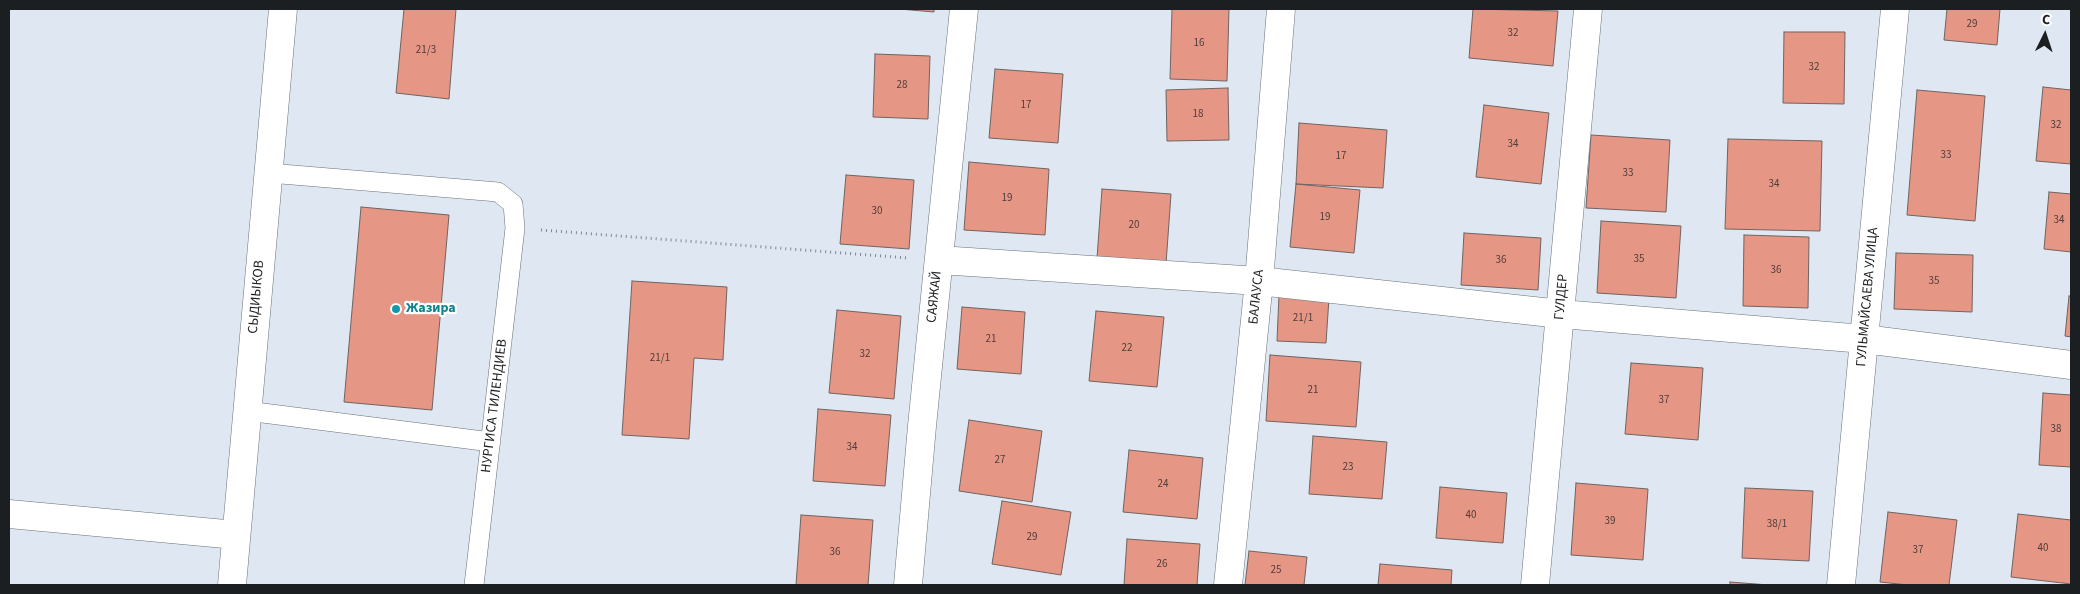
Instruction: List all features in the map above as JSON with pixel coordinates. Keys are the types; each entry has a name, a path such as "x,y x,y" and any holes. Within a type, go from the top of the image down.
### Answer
{"street":[{"name":"СЫДИЫКОВ","path":"232,585 283,9"},
{"name":"САЯЖАЙ","path":"908,585 964,9"},
{"name":"БАЛАУСА","path":"1228,585 1258,281 1281,9"},
{"name":"ГУЛДЕР","path":"1535,585 1588,9"},
{"name":"ГУЛЬМАЙСАЕВА УЛИЦА","path":"1841,585 1894,9"},
{"path":"939,260 1258,281 1561,314 1864,339 2071,365"},
{"path":"9,514 236,535"}],"lane":[{"name":"НУРГИСА ТИЛЕНДИЕВ","path":"269,173 498,192 513,204 515,228 474,585"},
{"path":"247,411 491,442"}],"path":[{"path":"515,228 939,260"}],"building":[{"path":"404,9 456,9 449,99 396,93"},
{"path":"899,9 934,9 934,12"},
{"path":"1172,9 1229,9 1227,81 1170,79"},
{"path":"1473,9 1558,11 1553,66 1469,58"},
{"path":"1947,9 2000,9 1997,45 1944,40"},
{"path":"1784,32 1845,32 1844,104 1783,103"},
{"path":"875,54 930,56 928,119 873,117"},
{"path":"995,69 1063,74 1058,143 989,138"},
{"path":"2043,87 2071,90 2071,164 2036,161"},
{"path":"1228,88 1229,140 1167,141 1166,90"},
{"path":"1917,90 1985,96 1975,221 1907,215"},
{"path":"1484,105 1549,113 1541,184 1476,177"},
{"path":"1299,123 1387,130 1383,188 1296,184"},
{"path":"1591,135 1670,140 1666,212 1586,208"},
{"path":"1728,139 1822,141 1820,231 1725,229"},
{"path":"969,162 1049,169 1045,235 964,230"},
{"path":"846,175 914,180 909,249 840,244"},
{"path":"1296,184 1360,190 1354,253 1290,247"},
{"path":"1102,189 1171,194 1166,264 1097,258"},
{"path":"2049,192 2071,194 2071,252 2044,249"},
{"name":"Жазира","path":"361,207 449,215 432,410 344,402"},
{"path":"1601,221 1681,226 1676,298 1597,293"},
{"path":"1464,233 1541,238 1538,290 1461,285"},
{"path":"1744,235 1809,237 1808,308 1743,306"},
{"path":"1896,253 1973,255 1972,312 1894,309"},
{"path":"632,281 727,287 723,360 694,358 689,439 622,435"},
{"path":"1279,295 1329,298 1326,343 1277,341"},
{"path":"2069,296 2071,296 2071,337 2065,336"},
{"path":"962,307 1025,312 1021,374 957,369"},
{"path":"837,310 901,316 894,399 829,393"},
{"path":"1096,311 1164,317 1157,387 1089,381"},
{"path":"1270,355 1361,362 1356,427 1266,421"},
{"path":"1631,363 1703,368 1698,440 1625,434"},
{"path":"2043,393 2071,395 2071,467 2039,465"},
{"path":"818,409 891,415 885,486 813,481"},
{"path":"969,420 1042,431 1032,502 959,491"},
{"path":"1313,436 1387,442 1382,499 1309,494"},
{"path":"1129,450 1203,458 1197,519 1123,512"},
{"path":"1576,483 1648,489 1643,560 1571,555"},
{"path":"1440,487 1507,493 1503,543 1436,538"},
{"path":"1745,488 1813,491 1809,561 1742,558"},
{"path":"1002,501 1071,512 1061,575 992,564"},
{"path":"1888,512 1957,520 1949,585 1908,585 1880,582"},
{"path":"2018,514 2071,520 2071,584 2011,577"},
{"path":"801,515 873,520 868,585 796,585"},
{"path":"1127,539 1200,544 1197,585 1124,585"},
{"path":"1249,551 1307,557 1304,585 1245,585"},
{"path":"1380,564 1452,570 1451,585 1378,585"},
{"path":"1730,582 1769,585 1730,585"}],"place":[{"name":"Жазира","path":"396,309"}]}
